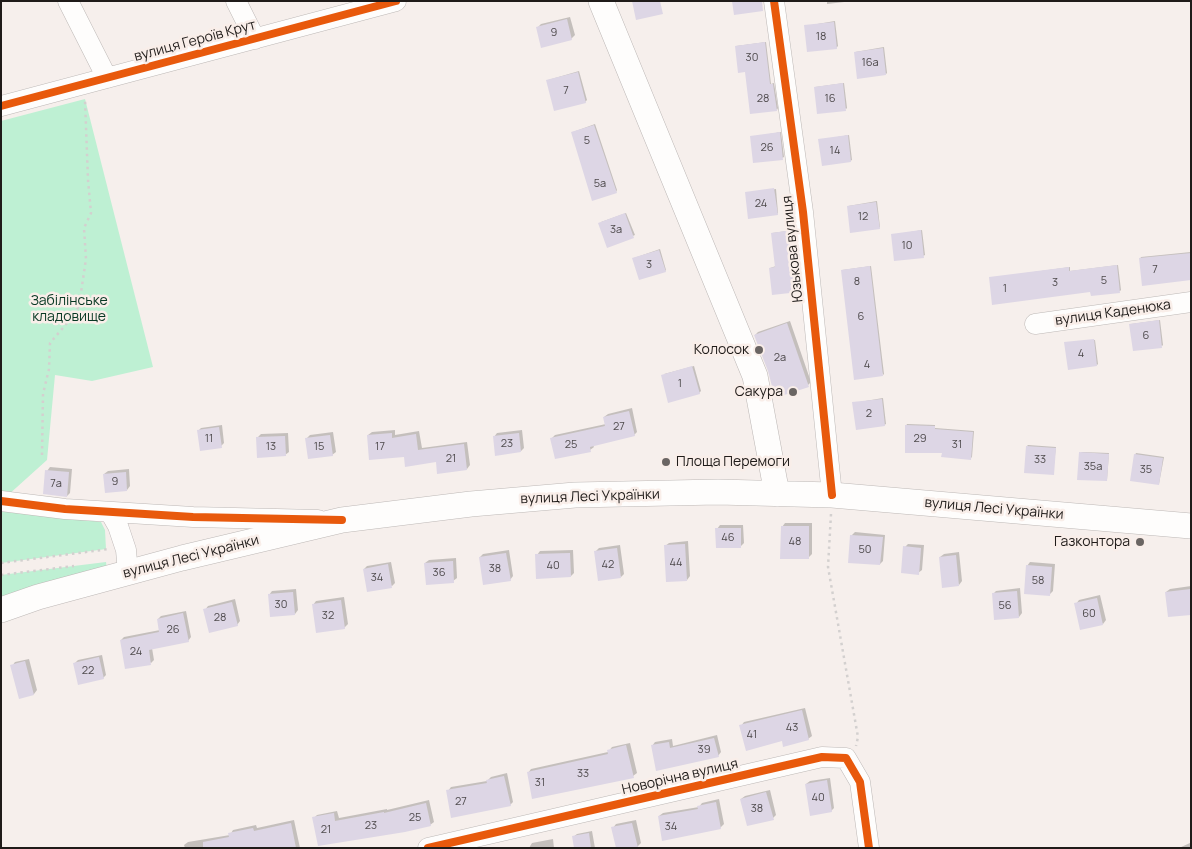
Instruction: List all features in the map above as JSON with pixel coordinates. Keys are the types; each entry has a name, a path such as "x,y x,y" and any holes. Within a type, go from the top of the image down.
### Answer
{"main road":[{"path":"601,1 755,376 777,494"},
{"name":"вулиця Лесі Українки","path":"1,610 38,597 182,558 342,520 471,504 575,495 718,492 832,495 1191,526"}],"street":[{"path":"68,1 107,78"},
{"name":"вулиця Героїв Крут","path":"236,1 255,38"},
{"name":"вулиця Героїв Крут","path":"1,106 396,1"},
{"name":"Юзькова вулиця","path":"774,1 803,212 832,495"},
{"name":"вулиця Каденюка","path":"1035,324 1191,302"},
{"path":"1,501 65,509 192,517 342,520"},
{"path":"110,512 118,526 125,547 128,573"},
{"name":"Новорічна вулиця","path":"428,848 822,757 846,758"},
{"path":"846,758 860,782 869,848"}],"path":[{"path":"42,455 43,394 49,369 50,343 74,315 78,306 86,259 84,228 91,213 86,134 87,83"},
{"path":"832,495 828,567 858,737 856,750 846,758"},
{"path":"1,563 125,547"},
{"path":"1,575 78,565"}],"green space":[{"name":"Забілінське кладовище","path":"85,99 153,367 92,381 55,375 47,460 7,496 1,493 1,121"},
{"path":"1,509 101,522 105,530 106,549 1,563"},
{"path":"106,562 107,569 1,603 1,575"}],"building":[{"path":"632,1 660,1 663,14 636,20"},
{"path":"732,1 762,1 763,11 734,15"},
{"path":"567,19 572,40 541,48 536,27"},
{"path":"834,22 837,49 807,52 804,25"},
{"path":"765,42 770,84 773,84 777,111 750,114 745,72 738,73 735,46"},
{"path":"883,48 886,75 857,79 854,52"},
{"path":"578,72 586,103 554,111 546,80"},
{"path":"843,83 846,111 817,114 814,87"},
{"path":"594,125 617,193 592,201 571,132"},
{"path":"780,132 783,160 753,163 750,136"},
{"path":"848,135 851,162 822,166 818,139"},
{"path":"774,188 778,215 748,219 745,192"},
{"path":"876,202 880,229 850,233 847,206"},
{"path":"625,213 634,238 607,248 598,223"},
{"path":"793,230 799,292 772,295 769,268 775,267 771,233"},
{"path":"921,230 924,258 894,261 891,234"},
{"path":"659,250 666,272 639,280 632,258"},
{"path":"1191,253 1191,280 1142,286 1139,258"},
{"path":"1117,265 1120,293 1091,296 1090,292 992,305 989,277 1069,267 1069,271"},
{"path":"870,266 883,376 854,380 841,270"},
{"path":"1159,320 1162,348 1133,351 1129,324"},
{"path":"787,323 809,387 775,398 768,371 754,335"},
{"path":"1094,339 1097,366 1068,370 1064,342"},
{"path":"692,366 700,394 668,403 661,375"},
{"path":"882,399 885,426 856,430 852,402"},
{"path":"629,411 635,436 590,447 591,452 555,459 550,438 605,426 603,417"},
{"path":"905,425 935,426 935,429 973,432 971,460 941,457 942,453 905,453"},
{"path":"219,427 222,448 200,451 197,430"},
{"path":"392,433 392,438 416,434 418,450 464,444 467,470 437,474 436,462 405,467 404,457 369,460 367,435"},
{"path":"519,433 521,452 495,456 493,436"},
{"path":"330,435 333,456 308,459 305,438"},
{"path":"285,436 286,456 257,458 256,437"},
{"path":"1026,446 1056,448 1054,475 1024,473"},
{"path":"1079,452 1109,454 1107,481 1077,480"},
{"path":"1134,454 1163,458 1159,485 1130,481"},
{"path":"45,470 69,472 67,497 43,494"},
{"path":"126,472 127,491 105,493 103,474"},
{"path":"781,526 809,526 809,559 780,559"},
{"path":"715,528 741,528 741,548 716,548"},
{"path":"850,535 883,537 880,565 848,563"},
{"path":"685,544 687,581 666,582 664,545"},
{"path":"903,546 921,548 919,575 901,573"},
{"path":"617,548 621,578 598,581 594,551"},
{"path":"506,553 511,581 483,585 479,557"},
{"path":"570,553 571,577 536,579 535,554"},
{"path":"956,555 959,586 942,588 939,557"},
{"path":"453,561 454,583 426,585 424,563"},
{"path":"388,564 392,588 367,592 363,569"},
{"path":"1026,565 1052,567 1050,596 1024,594"},
{"path":"1191,589 1191,615 1168,617 1165,592"},
{"path":"1017,591 1019,618 994,620 992,593"},
{"path":"293,592 295,615 270,617 268,594"},
{"path":"1097,598 1103,625 1080,630 1074,603"},
{"path":"341,600 345,629 316,633 312,604"},
{"path":"232,602 238,626 209,633 203,609"},
{"path":"183,613 189,642 149,650 151,665 125,669 120,640 159,632 157,619"},
{"path":"99,657 104,679 78,685 73,663"},
{"path":"25,661 34,695 19,699 10,665"},
{"path":"802,710 809,740 783,747 782,741 746,751 739,725"},
{"path":"714,738 719,757 656,771 651,745 669,742 670,748"},
{"path":"626,745 634,778 532,799 527,772 608,754 607,750"},
{"path":"504,776 511,806 451,818 446,790 487,783 486,780"},
{"path":"827,780 832,812 810,816 805,784"},
{"path":"766,792 774,820 747,826 740,799"},
{"path":"716,802 721,829 662,841 658,816 698,809 697,806"},
{"path":"426,803 431,826 318,846 312,817 334,813 335,821 384,813"},
{"path":"291,823 296,848 203,848 203,842 229,837 228,833 253,828 254,831"},
{"path":"632,823 638,848 616,848 611,827"},
{"path":"589,833 591,848 574,848 572,836"}],"cycle path":[{"path":"1,106 396,1"},
{"path":"774,1 803,212 832,495"},
{"path":"1,501 65,509 193,517 342,520"},
{"path":"428,848 822,757 846,758 860,782 869,848"}],"place":[{"name":"Колосок","path":"759,350"},
{"name":"Сакура","path":"793,392"},
{"name":"Площа Перемоги","path":"666,462"},
{"name":"Газконтора","path":"1140,542"}]}
